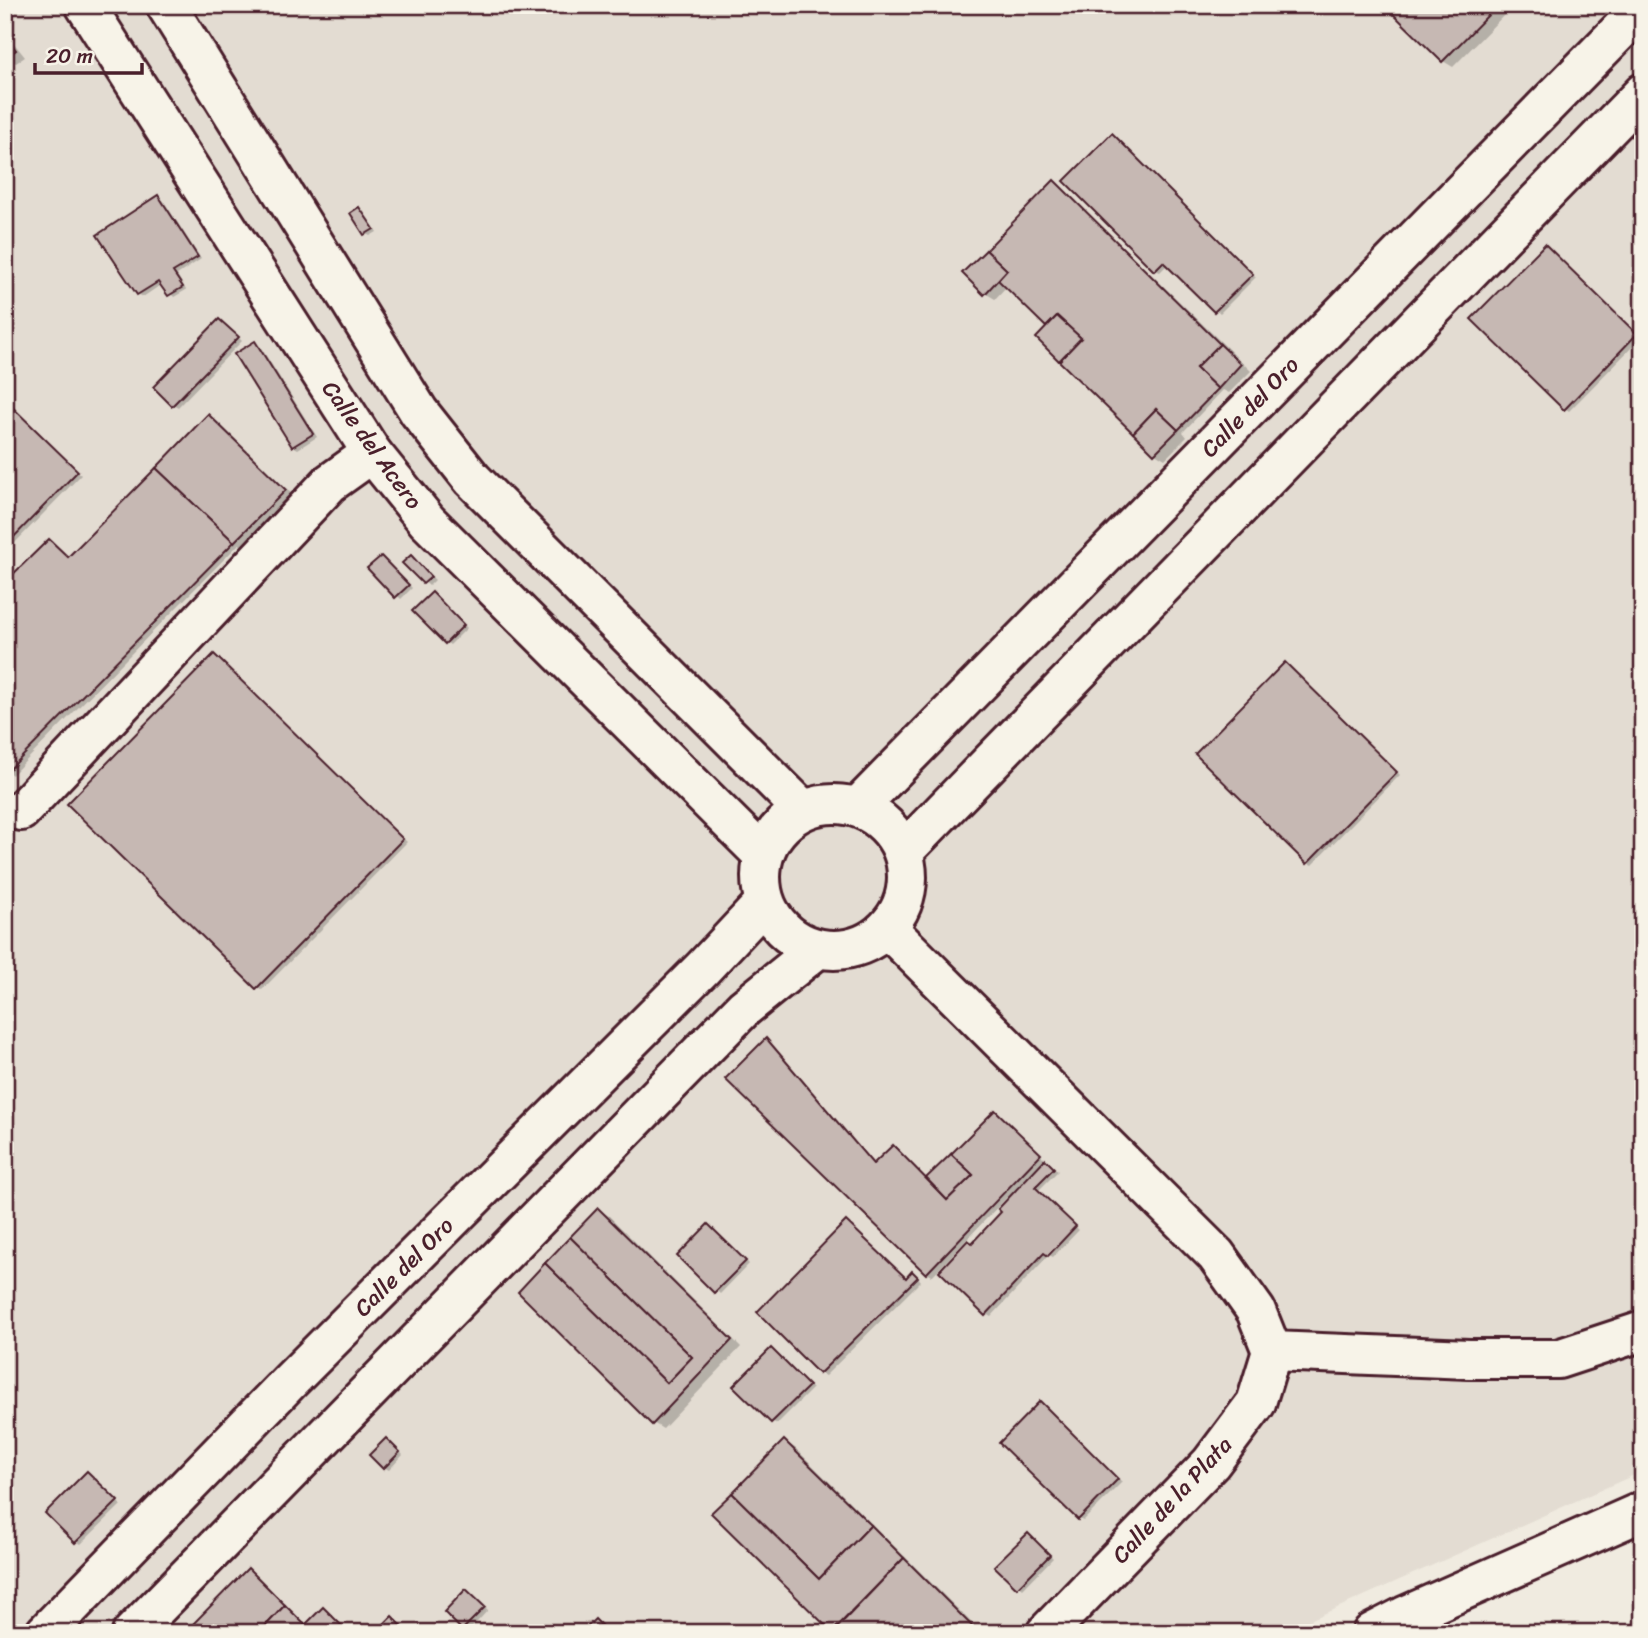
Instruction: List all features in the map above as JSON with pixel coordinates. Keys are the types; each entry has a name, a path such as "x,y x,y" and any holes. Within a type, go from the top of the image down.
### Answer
{"street":[{"name":"Calle del Acero","path":"85,5 372,453 427,521 763,855"},
{"path":"166,5 419,412 472,479 803,810"},
{"name":"Calle del Oro","path":"858,807 1643,7"},
{"path":"904,851 1643,93"},
{"path":"21,811 330,484 372,453"},
{"path":"831,803 858,807 886,824 904,851 908,878 903,905 888,929 867,944 842,951 816,950 784,933 764,903 760,879 763,855 779,828 803,810 831,803"},
{"name":"Calle del Oro","path":"45,1633 289,1382 693,978 764,903"},
{"path":"888,929 1216,1255 1256,1311 1272,1351 1469,1359 1558,1359 1643,1331"},
{"path":"132,1633 744,1008 816,950"},
{"name":"Calle de la Plata","path":"1046,1633 1211,1463 1256,1403 1272,1351"},
{"path":"1372,1633 1453,1594 1643,1511"}],"path":[{"path":"1628,1633 1643,1626"}],"shaded area":[{"path":"5,5 1643,5 1643,1471 1281,1633 5,1633"}],"building":[{"path":"1384,5 1498,5 1442,62"},
{"path":"5,36 16,50 5,58"},
{"path":"1112,133 1253,274 1214,312 1163,262 1154,271 1064,181"},
{"path":"1054,180 1220,344 1196,368 1218,389 1178,430 1156,409 1133,433 1059,361 1081,338 1057,316 1046,327 998,280 1007,270 986,250"},
{"path":"158,195 198,257 173,272 183,287 168,296 158,282 137,295 97,235"},
{"path":"359,207 374,229 364,235 350,213"},
{"path":"1545,244 1637,334 1564,410 1471,319"},
{"path":"986,250 1007,270 984,295 962,273"},
{"path":"1057,316 1081,338 1059,361 1036,338"},
{"path":"219,319 239,337 172,406 153,387"},
{"path":"255,341 313,434 292,447 234,354"},
{"path":"1220,344 1241,364 1218,389 1196,368"},
{"path":"5,400 78,471 5,546"},
{"path":"1156,409 1178,430 1154,454 1133,433"},
{"path":"208,414 286,490 234,542 156,468"},
{"path":"156,468 234,542 6,773 5,582 49,539 68,557"},
{"path":"411,555 431,577 423,584 402,563"},
{"path":"381,556 409,585 395,598 367,568"},
{"path":"432,592 464,625 445,644 412,611"},
{"path":"214,654 403,839 256,989 67,804"},
{"path":"1285,662 1397,772 1307,864 1195,754"},
{"path":"766,1038 873,1164 893,1145 947,1200 973,1175 951,1154 995,1110 1041,1154 926,1274 725,1079"},
{"path":"951,1154 973,1175 947,1200 926,1178"},
{"path":"1045,1159 1054,1168 1035,1187 1076,1226 1048,1256 1044,1253 985,1316 939,1271 968,1240 972,1243 1001,1212 998,1209"},
{"path":"598,1208 732,1340 652,1425 518,1292 545,1263 667,1383 692,1357 570,1237"},
{"path":"846,1221 906,1278 912,1271 918,1277 819,1374 757,1312"},
{"path":"708,1224 746,1261 714,1293 677,1256"},
{"path":"570,1237 692,1357 667,1383 545,1263"},
{"path":"771,1348 809,1386 771,1423 733,1386"},
{"path":"1040,1401 1118,1479 1078,1520 999,1443"},
{"path":"386,1438 400,1452 383,1469 369,1455"},
{"path":"784,1440 871,1525 819,1579 732,1493"},
{"path":"87,1471 118,1501 75,1543 45,1513"},
{"path":"732,1493 819,1579 871,1525 904,1558 832,1632 711,1513"},
{"path":"1028,1533 1050,1555 1017,1588 994,1566"},
{"path":"904,1558 976,1630 973,1633 832,1633"},
{"path":"248,1568 285,1605 259,1633 197,1633 191,1626"},
{"path":"466,1589 485,1607 462,1630 444,1612"},
{"path":"285,1605 305,1625 323,1607 349,1633 259,1633"},
{"path":"392,1616 409,1633 375,1633"},
{"path":"595,1619 609,1633 581,1633"}]}
